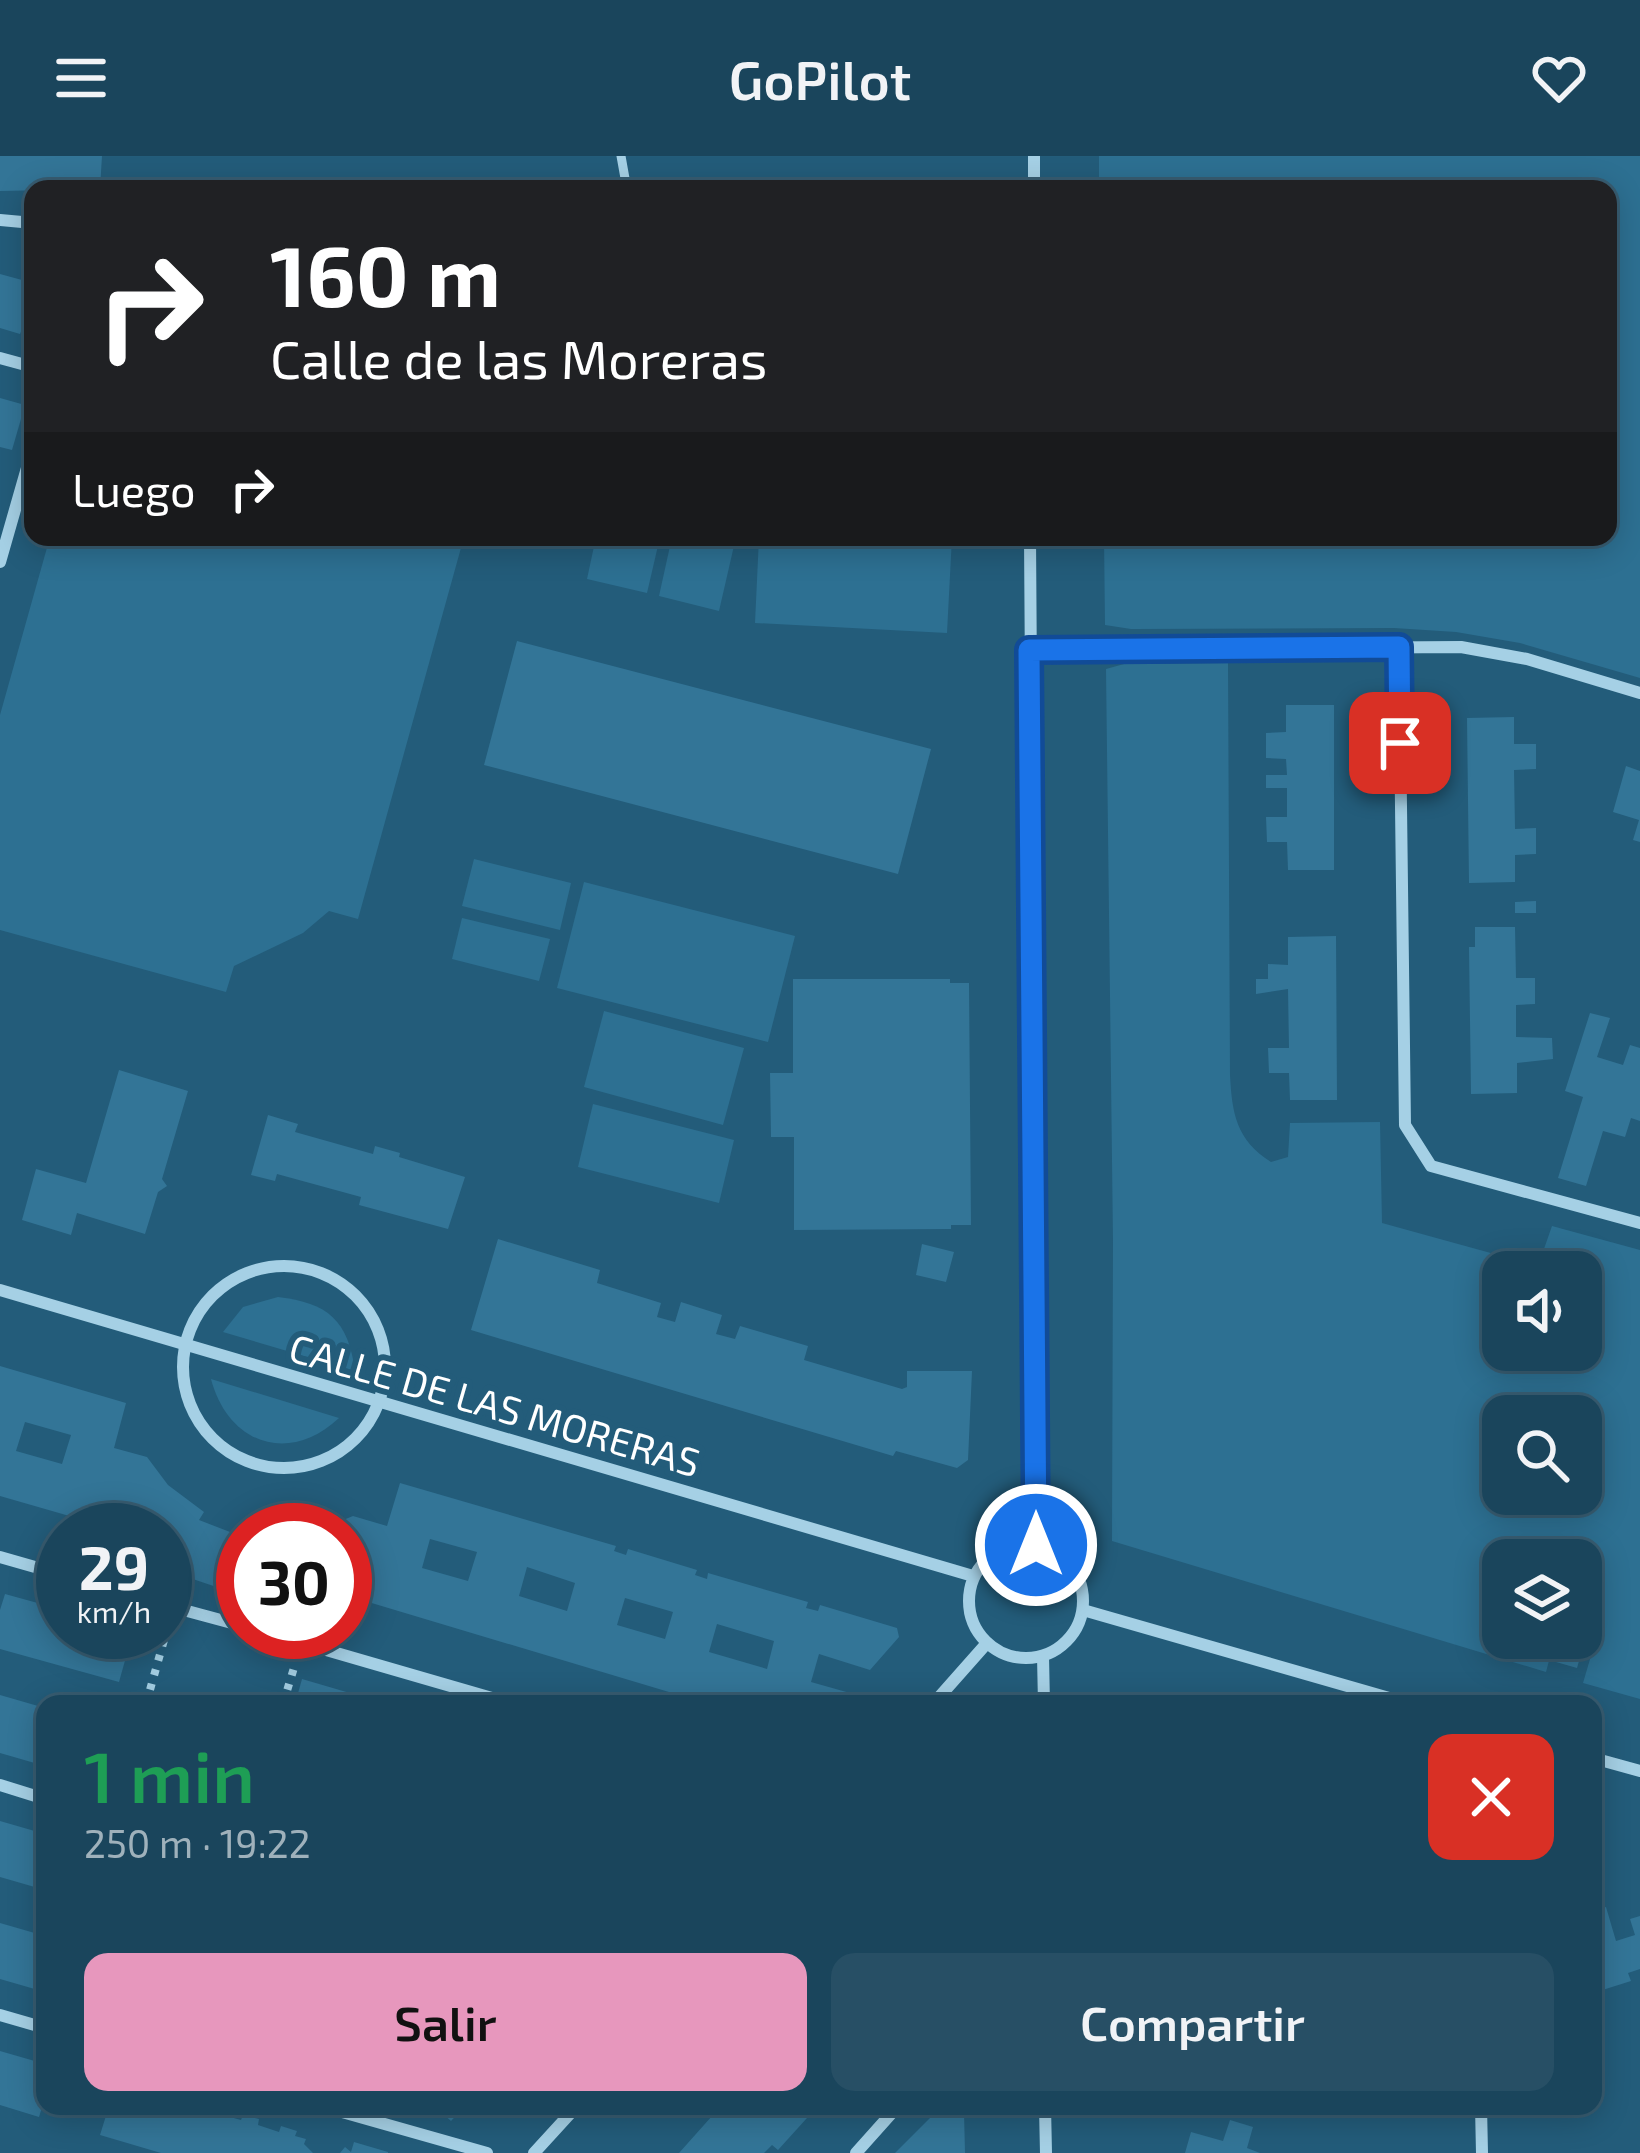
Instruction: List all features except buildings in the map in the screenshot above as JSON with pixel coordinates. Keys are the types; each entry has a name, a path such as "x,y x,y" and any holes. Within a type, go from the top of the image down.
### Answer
{"street":[{"path":"0,562 24,478"},
{"path":"1030,546 1036,1545"},
{"path":"1029,650 1462,646 1527,659 1640,693"},
{"path":"1399,647 1405,1125 1431,1166 1640,1223"},
{"path":"279,1266 312,1269 342,1283 365,1306 381,1335 386,1368 380,1401 364,1430 339,1453 323,1460 273,1468 240,1459 212,1439 192,1411 183,1378 184,1346 197,1314 219,1289 247,1272 279,1266"},
{"name":"CALLE DE LAS MORERAS","path":"0,1290 973,1576"},
{"path":"1036,1545 1067,1561 1077,1575 1083,1610 1070,1638 1042,1656 1023,1659 987,1643 969,1612 973,1576 1000,1550 1036,1545"},
{"path":"0,1557 36,1567"},
{"path":"1083,1610 1379,1695"},
{"path":"941,1695 987,1643"},
{"path":"1042,1656 1044,1695"},
{"path":"359,1659 482,1695"},
{"path":"1602,1761 1640,1772"},
{"path":"0,1786 36,1796"},
{"path":"0,2015 36,2025"},
{"path":"353,2115 487,2153"},
{"path":"534,2153 569,2115"},
{"path":"856,2153 890,2115"},
{"path":"1045,2115 1046,2153"},
{"path":"1481,2115 1482,2153"}],"path":[{"path":"148,1695 157,1659"},
{"path":"286,1695 296,1659"}],"shaded area":[{"path":"1099,156 1640,156 1640,678 1520,643 1456,632 1105,625 1104,546 1617,546 1617,180 1099,180"},
{"path":"47,546 462,546 358,919 329,911 303,933 234,966 226,992 0,930 0,715"},
{"path":"594,546 658,546 647,593 587,579"},
{"path":"670,546 734,546 719,611 659,596"},
{"path":"759,546 952,546 947,633 755,623"},
{"path":"1228,663 1230,1075 1243,1135 1259,1154 1271,1162 1288,1157 1290,1123 1380,1122 1382,1223 1484,1251 1482,1371 1602,1371 1602,1251 1543,1251 1552,1226 1640,1250 1640,1699 1583,1683 1590,1659 1602,1659 1602,1539 1482,1539 1482,1653 1112,1541 1106,669 1124,664"},
{"path":"474,859 571,883 560,930 462,906"},
{"path":"584,882 795,936 768,1042 557,988"},
{"path":"462,918 550,939 539,981 452,959"},
{"path":"604,1011 744,1048 723,1125 584,1087"},
{"path":"593,1104 734,1140 719,1203 578,1167"},
{"path":"278,1297 310,1304 333,1317 347,1339 355,1371 223,1332 243,1307"},
{"path":"211,1379 339,1418 300,1441 263,1440 231,1419"},
{"path":"1503,1659 1549,1659 1546,1672"}],"route":[{"path":"1036,1545 1029,650 1399,647 1400,743"}]}
